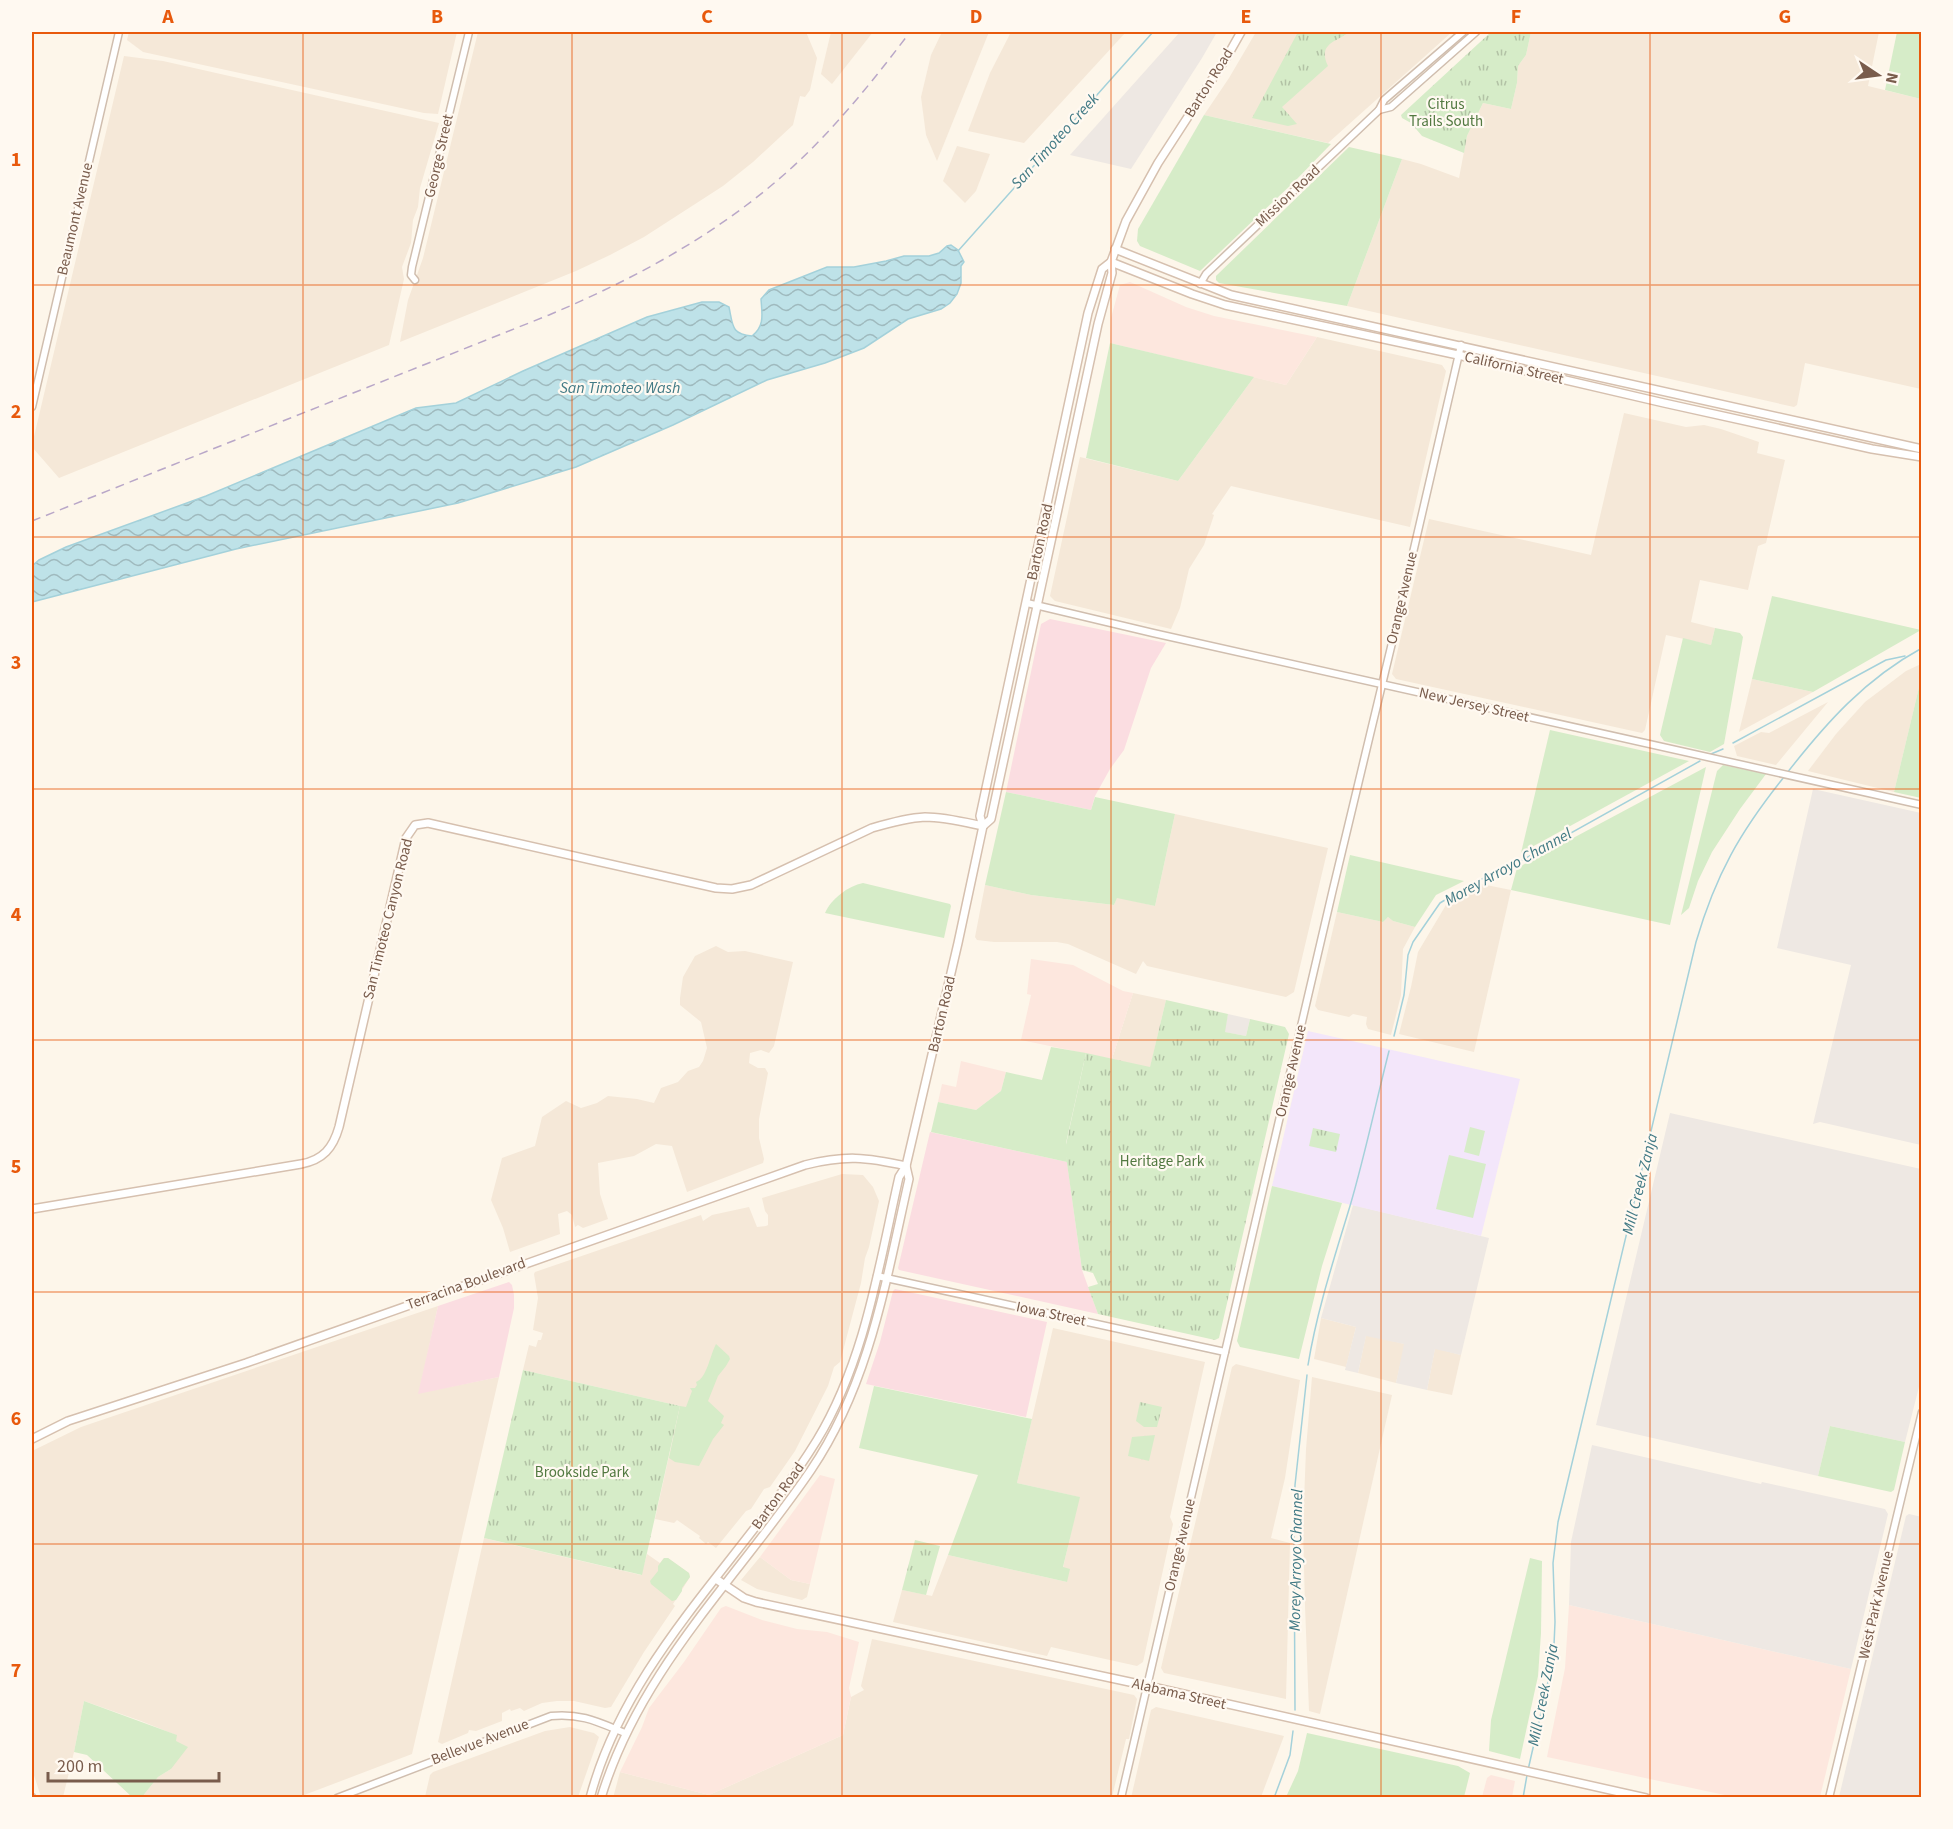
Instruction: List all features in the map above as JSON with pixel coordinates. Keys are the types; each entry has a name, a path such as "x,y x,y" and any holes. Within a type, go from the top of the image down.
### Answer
{"main road":[{"name":"Barton Road","path":"983,826 991,819 1098,324 1112,273 1111,262 1115,249 1139,194 1241,32"},
{"name":"California Street","path":"1115,249 1231,295 1922,449"},
{"name":"Barton Road","path":"590,1797 615,1729 633,1693 799,1468 818,1438 848,1377 862,1335 899,1177 906,1166 958,943 983,826 980,816 1088,313 1102,269 1111,262"},
{"name":"California Street","path":"1111,262 1211,301 1872,449 1922,457"},
{"path":"1261,313 1264,302"},
{"name":"San Timoteo Canyon Road","path":"32,1209 301,1164 315,1161 325,1154 333,1144 339,1127 406,838 415,825 428,823 716,888 732,889 751,885 872,828 887,824 923,817 983,826"},
{"name":"Terracina Boulevard","path":"32,1438 68,1420 246,1363 805,1165 848,1157 906,1166"},
{"name":"Barton Road","path":"601,1797 625,1733 663,1667 811,1470 851,1395 870,1344 886,1278 909,1179 906,1166"},
{"path":"842,1390 851,1395"},
{"name":"Alabama Street","path":"716,1579 744,1598 756,1602 1148,1686 1646,1797"}],"street":[{"name":"Beaumont Avenue","path":"32,407 119,32"},
{"name":"George Street","path":"415,280 411,275 412,267 469,32"},
{"name":"Mission Road","path":"1200,284 1206,274 1379,110 1384,100 1462,32"},
{"name":"Mission Road","path":"1379,110 1391,107 1476,32"},
{"name":"Orange Avenue","path":"1121,1797 1461,345"},
{"name":"New Jersey Street","path":"1027,603 1922,805"},
{"name":"Iowa Street","path":"877,1276 1225,1352"},
{"name":"West Park Avenue","path":"1829,1797 1922,1412"},
{"name":"Bellevue Avenue","path":"337,1797 551,1716 586,1717 625,1733"}],"shaded area":[{"path":"129,32 457,32 438,114 424,113 143,52 127,40"},
{"path":"478,32 806,32 817,58 810,90 805,97 800,96 793,125 723,186 644,237 610,255 400,342 408,300 423,258"},
{"path":"831,32 873,32 832,84 821,74"},
{"path":"942,32 989,32 937,161 926,135 921,97 931,55"},
{"path":"1011,32 1126,32 1024,143 968,131 990,73"},
{"path":"1180,32 1217,32 1131,169 1070,155"},
{"path":"1256,32 1452,32 1328,143 1204,115"},
{"path":"1531,32 1879,32 1868,86 1921,99 1921,389 1805,363 1797,405 1794,407 1347,306 1402,159 1459,178 1467,136 1483,103 1511,109 1518,66 1526,55"},
{"path":"124,56 163,61 439,123 420,188 411,243 402,267 404,279 389,345 59,478 32,445"},
{"path":"957,146 990,154 976,191 965,203 943,181"},
{"path":"1130,282 1186,307 1214,316 1317,337 1286,385 1110,343 1111,318 1120,285"},
{"path":"1317,337 1442,365 1446,371 1410,527 1231,486 1212,514 1214,515 1204,545 1189,569 1180,608 1171,629 1055,601 1050,596 1080,457 1178,481 1254,377 1286,385"},
{"path":"1624,413 1686,427 1704,425 1721,429 1759,442 1757,453 1785,460 1766,543 1758,546 1748,590 1700,580 1691,622 1715,628 1711,645 1666,635 1645,730 1642,733 1396,679 1392,674 1429,519 1591,555"},
{"path":"1050,619 1166,643 1151,668 1124,750 1095,796 1091,810 1006,792 1041,624"},
{"path":"1921,664 1921,679 1894,792 1808,771 1836,734 1865,702 1906,671"},
{"path":"1752,679 1813,692 1739,732"},
{"path":"1828,702 1776,765 1737,756 1734,746 1761,732 1769,733"},
{"path":"1813,789 1921,813 1921,1145 1820,1122 1813,1124 1851,965 1777,948"},
{"path":"1175,814 1328,848 1294,992 1286,997 1147,966 1143,961 1136,974 1068,944 994,942 977,940 975,937 985,885 1031,895 1114,905 1117,897 1155,906"},
{"path":"1481,884 1511,890 1474,1052 1399,1034 1418,952 1446,905"},
{"path":"1337,912 1383,922 1388,917 1393,921 1415,927 1403,949 1401,995 1391,1035 1368,1029 1367,1017 1353,1014 1349,1017 1318,1010 1315,1006"},
{"path":"716,946 728,952 745,951 793,962 774,1046 769,1053 761,1050 750,1053 749,1063 758,1068 765,1068 768,1073 759,1119 763,1163 687,1192 672,1146 656,1144 634,1156 598,1163 600,1194 608,1219 583,1228 578,1225 575,1227 572,1215 567,1211 558,1214 560,1234 510,1252 491,1200 502,1158 535,1146 542,1117 566,1101 581,1108 597,1103 608,1096 654,1103 661,1088 678,1082 688,1071 699,1067 707,1048 701,1022 680,1005 680,998 683,977 695,956"},
{"path":"1031,959 1073,965 1123,991 1133,993 1112,1059 1021,1040 1031,995 1027,994"},
{"path":"1133,993 1166,1000 1150,1068 1112,1059"},
{"path":"1228,1014 1250,1019 1246,1036 1224,1032"},
{"path":"1308,1031 1520,1079 1481,1236 1272,1186"},
{"path":"961,1061 1006,1072 1001,1091 976,1110 938,1102 942,1084 956,1087"},
{"path":"1670,1113 1921,1169 1922,1375 1905,1442 1830,1426 1818,1476 1596,1425"},
{"path":"930,1132 1067,1162 1082,1270 1098,1314 899,1270"},
{"path":"842,1174 863,1175 873,1187 879,1201 861,1283 840,1362 834,1367 828,1386 795,1451 770,1487 764,1489 751,1509 746,1511 716,1548 708,1542 706,1544 699,1538 700,1536 677,1520 674,1523 655,1519 680,1406 523,1370 529,1345 536,1347 543,1333 533,1330 538,1298 534,1274 701,1215 703,1221 712,1215 749,1207 757,1227 766,1226 768,1215 762,1198"},
{"path":"1353,1205 1489,1238 1461,1355 1435,1349 1427,1390 1396,1383 1404,1344 1366,1336 1358,1373 1345,1370 1356,1327 1321,1318"},
{"path":"509,1282 514,1295 514,1308 499,1377 418,1394 438,1306"},
{"path":"895,1289 1047,1322 1026,1417 866,1384"},
{"path":"438,1306 419,1393 499,1377 412,1754 299,1797 142,1797 158,1777 171,1769 176,1735 84,1701 63,1797 41,1797 32,1769 32,1451 81,1427"},
{"path":"1321,1318 1356,1327 1346,1367 1314,1359"},
{"path":"1053,1328 1205,1362 1170,1517 1173,1524 1143,1662 1137,1666 1051,1647 1047,1656 893,1622 902,1590 932,1596 948,1555 1067,1582 1063,1568 1079,1497 1017,1483"},
{"path":"1366,1335 1405,1344 1396,1383 1358,1373"},
{"path":"1435,1348 1461,1355 1452,1395 1427,1390"},
{"path":"1236,1364 1300,1380 1285,1478 1271,1538 1290,1543 1286,1699 1164,1673 1161,1668 1232,1367"},
{"path":"1312,1377 1392,1395 1320,1714 1309,1711 1303,1528"},
{"path":"1592,1445 1761,1484 1762,1482 1885,1509 1888,1514 1851,1669 1569,1605 1571,1542"},
{"path":"820,1475 835,1479 810,1584 791,1580 760,1557"},
{"path":"1909,1514 1922,1517 1921,1797 1839,1797 1906,1516"},
{"path":"484,1538 641,1575 647,1554 660,1563 664,1558 668,1558 689,1573 690,1577 673,1604 675,1606 611,1707 605,1708 574,1701 557,1701 542,1703 524,1711 520,1708 511,1711 510,1709 502,1713 502,1721 476,1731 469,1730 468,1733 442,1744 438,1742"},
{"path":"760,1557 791,1580 810,1584 807,1597 802,1600 757,1589 741,1580"},
{"path":"1569,1605 1851,1669 1820,1797 1734,1797 1547,1757 1565,1668"},
{"path":"726,1606 762,1620 797,1629 827,1632 859,1642 849,1688 851,1697 843,1735 709,1795 620,1772 649,1708 721,1608"},
{"path":"872,1639 1134,1695 1137,1699 1129,1739 1126,1739 1112,1797 613,1798 620,1772 709,1795 843,1735 851,1697 864,1690 861,1686"},
{"path":"1156,1707 1284,1736 1261,1797 1131,1798 1151,1710"},
{"path":"570,1727 594,1733 599,1737 578,1797 425,1797 430,1775 433,1772 545,1731"},
{"path":"1491,1775 1515,1781 1512,1797 1482,1797 1487,1778"}],"green space":[{"path":"1298,32 1349,32 1327,48 1325,58 1328,66 1282,107 1297,124 1288,126 1252,118"},
{"name":"Citrus Trails South","path":"1491,32 1531,32 1526,55 1518,66 1511,109 1483,103 1467,136 1464,153 1422,136 1401,115"},
{"path":"1897,32 1921,32 1921,99 1885,90"},
{"path":"1204,115 1331,144 1200,271 1140,246 1137,241 1138,229"},
{"path":"1349,147 1402,159 1347,306 1219,283 1216,276"},
{"path":"1110,343 1254,377 1178,481 1086,458"},
{"path":"1772,596 1921,630 1813,692 1752,679"},
{"path":"1715,628 1740,633 1743,637 1724,744 1710,752 1664,741 1660,735 1683,638 1711,645"},
{"path":"1921,679 1921,798 1894,792"},
{"path":"1550,730 1689,761 1521,853"},
{"path":"1723,765 1766,774 1712,852 1698,881 1689,908 1681,915 1717,771"},
{"path":"1706,767 1670,925 1511,890 1517,868"},
{"path":"1006,792 1091,810 1095,797 1175,814 1155,906 1117,898 1114,905 1031,895 985,885"},
{"path":"1350,855 1464,881 1436,895 1415,927 1393,921 1388,917 1383,922 1337,912"},
{"path":"863,883 950,904 944,938 825,913 831,903 841,894"},
{"name":"Heritage Park","path":"1166,1000 1228,1014 1225,1032 1246,1036 1250,1019 1285,1027 1289,1034 1219,1338 1215,1340 1098,1314 1088,1287 1098,1284 1093,1273 1082,1270 1065,1149 1086,1053 1150,1067"},
{"path":"1051,1047 1086,1053 1066,1143 1067,1162 931,1132 938,1102 976,1110 1001,1091 1006,1072 1042,1080"},
{"path":"1470,1127 1485,1131 1479,1156 1464,1152"},
{"path":"1313,1128 1340,1134 1336,1152 1309,1146"},
{"path":"1449,1155 1486,1164 1473,1218 1436,1209"},
{"path":"1272,1186 1342,1203 1322,1266 1299,1359 1240,1347 1237,1341"},
{"path":"716,1344 730,1359 718,1376 708,1401 724,1416 721,1423 724,1425 713,1439 699,1466 675,1462 669,1458 680,1406 686,1407 692,1391 690,1388 695,1388 696,1382 703,1376"},
{"name":"Brookside Park","path":"523,1370 680,1406 642,1575 484,1538"},
{"path":"874,1386 1032,1419 1017,1483 1080,1497 1063,1567 1070,1569 1067,1582 948,1555 978,1475 859,1448"},
{"path":"1140,1402 1162,1407 1157,1427 1144,1427 1136,1421"},
{"path":"1830,1426 1905,1442 1894,1490 1891,1492 1818,1476"},
{"path":"1155,1435 1149,1461 1128,1456 1132,1437"},
{"path":"915,1540 940,1546 926,1595 902,1590"},
{"path":"664,1558 668,1558 689,1573 690,1577 676,1600 672,1601 650,1581"},
{"path":"1530,1558 1542,1561 1541,1633 1538,1676 1520,1759 1489,1751 1491,1720"},
{"path":"84,1701 177,1735 176,1741 188,1747 171,1769 158,1777 142,1797 132,1797 87,1755 74,1752"},
{"path":"1307,1733 1458,1766 1470,1773 1464,1797 1286,1797 1298,1771"}],"water":[{"name":"San Timoteo Wash","path":"951,245 958,250 964,262 961,266 961,283 957,294 941,309 908,319 864,348 825,363 767,380 673,425 576,467 458,503 236,549 32,602 32,566 39,560 66,547 206,496 416,408 456,403 647,317 702,302 719,302 729,307 734,328 740,333 752,336 761,324 761,299 769,290 827,267 854,267 904,256 929,256"}],"waterway":[{"name":"San Timoteo Creek","path":"958,251 1153,32"},
{"name":"Mill Creek Zanja","path":"1787,773 1848,703 1882,674 1922,648"},
{"name":"Morey Arroyo Channel","path":"1733,743 1886,660 1905,656"},
{"name":"Morey Arroyo Channel","path":"1711,754 1723,749"},
{"name":"Morey Arroyo Channel","path":"1394,1036 1404,995 1408,955 1413,942 1440,903 1473,883 1517,863 1700,761"},
{"name":"Mill Creek Zanja","path":"1528,1770 1554,1645 1553,1563 1558,1522 1696,942 1712,895 1731,855 1754,816 1784,777"},
{"name":"Morey Arroyo Channel","path":"1308,1365 1321,1304 1366,1148 1389,1051"},
{"name":"Morey Arroyo Channel","path":"1295,1710 1295,1485 1307,1375"},
{"name":"Morey Arroyo Channel","path":"1274,1798 1290,1755 1293,1731"},
{"name":"Mill Creek Zanja","path":"1523,1798 1527,1775"}],"railway":[{"path":"32,521 549,315 650,267 682,249 743,208 800,160 858,98 910,32"}]}
